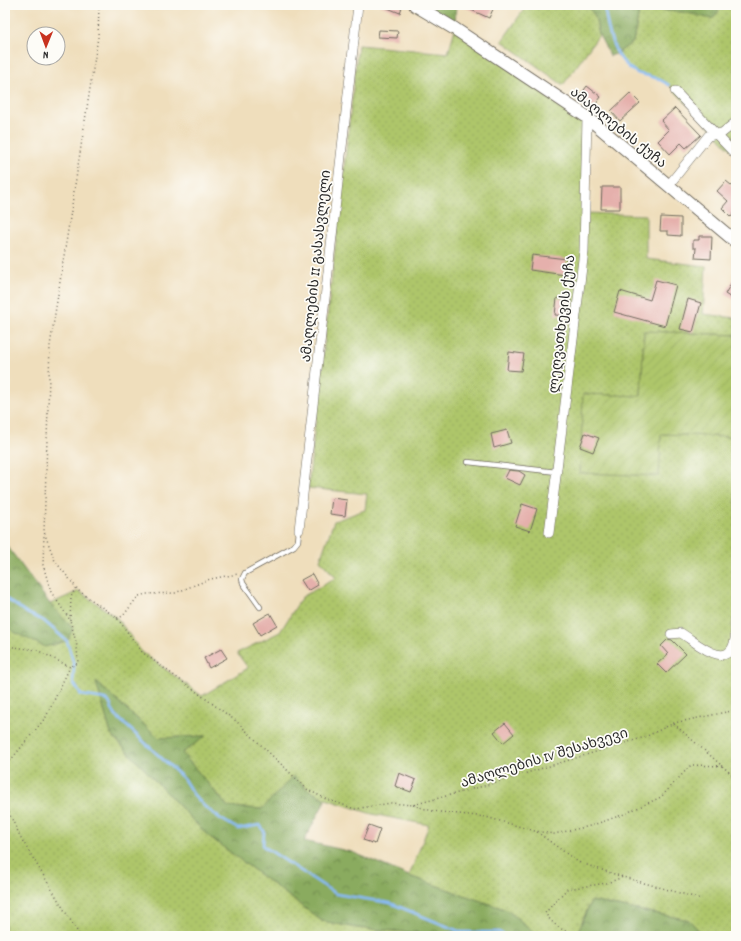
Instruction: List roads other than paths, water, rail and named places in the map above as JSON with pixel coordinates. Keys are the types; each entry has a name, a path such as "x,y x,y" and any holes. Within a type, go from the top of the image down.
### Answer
{"street":[{"name":"ამაღლების II გასასვლელი","path":"299,530 358,5"},
{"name":"ამაღლების ქუჩა","path":"415,5 455,29 587,117 736,242"},
{"path":"675,91 736,155"},
{"name":"ლეღვათხევის ქუჩა","path":"549,533 584,251 587,117"},
{"path":"668,186 708,136 722,133 736,122"},
{"path":"671,634 681,633 714,655 725,654 732,649 736,638 734,629 736,619"}],"lane":[{"path":"468,462 557,472"},
{"path":"260,607 243,583 242,578 245,573 294,546 298,540 299,530"}],"waterway":[{"path":"604,5 607,25 613,44 622,60 637,73 656,78 669,85"},
{"path":"5,598 27,613 44,621 67,641 74,665 73,682 81,695 105,699 109,702 115,715 183,778 193,794 205,807 221,819 238,829 260,825 264,831 263,846 336,894 390,903 461,932 499,932 506,936"}]}
